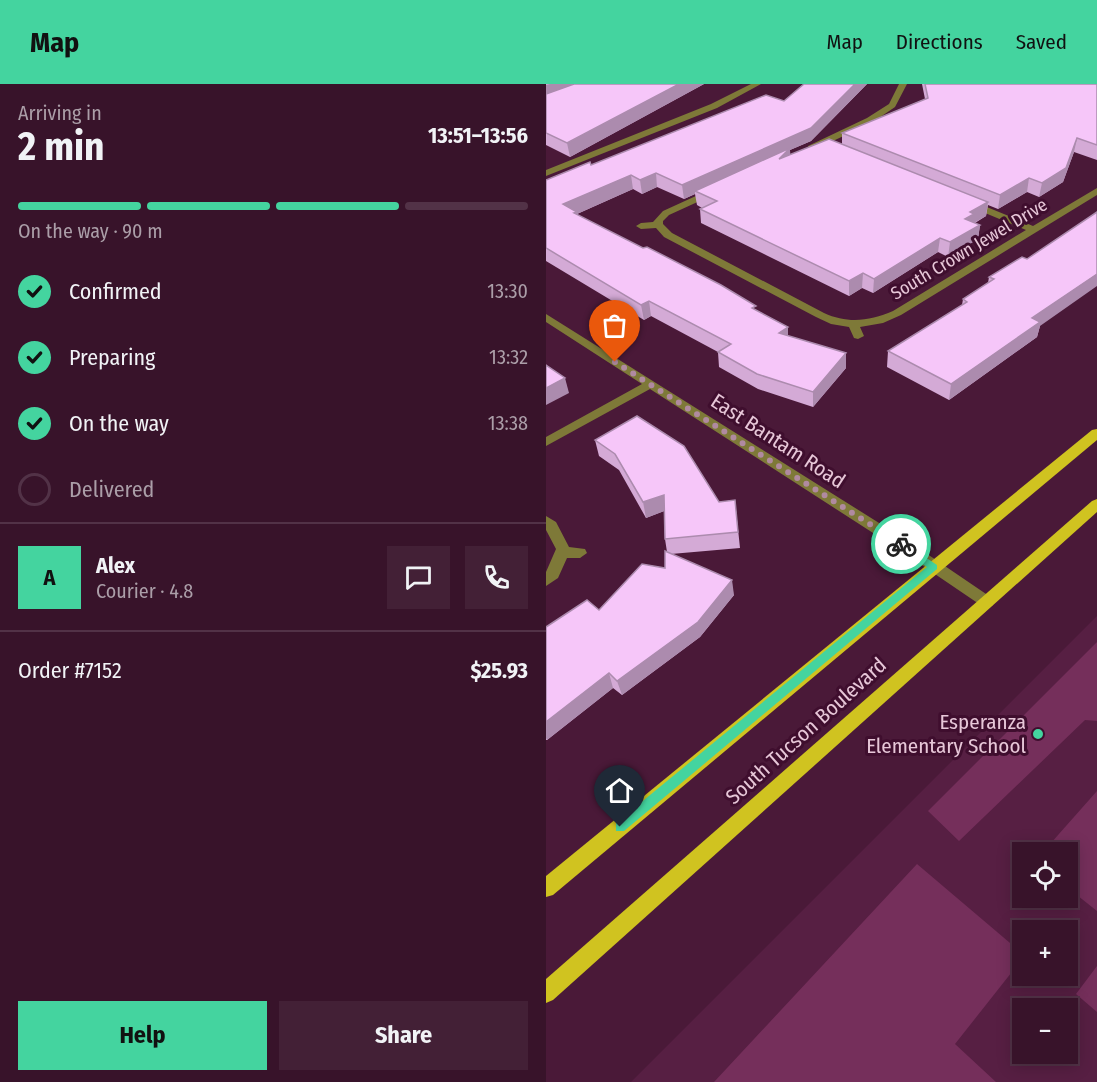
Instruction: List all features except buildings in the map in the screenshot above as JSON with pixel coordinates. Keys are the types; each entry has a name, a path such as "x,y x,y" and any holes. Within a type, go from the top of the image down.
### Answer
{"main road":[{"name":"South Tucson Boulevard","path":"546,888 1097,433"},
{"name":"South Tucson Boulevard","path":"546,993 1097,504"}],"street":[{"path":"548,170 714,106 757,84"},
{"path":"801,153 870,120 892,105 903,84"},
{"path":"822,143 833,148"},
{"path":"658,225 658,220 666,213 717,190"},
{"name":"South Crown Jewel Drive","path":"854,324 879,321 897,313 1097,191"},
{"path":"955,197 1032,229"},
{"path":"641,226 658,225 668,235 820,315 835,322 854,324 858,336"},
{"name":"East Bantam Road","path":"546,317 987,602"},
{"path":"546,442 650,384"},
{"path":"546,521 551,525 563,549 553,574 546,580"},
{"path":"562,552 580,553"}],"shaded area":[{"name":"Esperanza Elementary School","path":"1097,616 1097,1082 631,1082"},
{"path":"1097,642 1097,721 1085,720 959,841 928,811"},
{"path":"1097,791 1097,911 1078,896 1078,842 1052,842"},
{"path":"917,864 1012,945 1012,972 955,1044 996,1082 714,1082"},
{"path":"1097,966 1097,1012 1076,994"}],"way so far":[{"path":"615,362 901,544"}],"place":[{"name":"Esperanza Elementary School","path":"1038,734"}],"route":[{"path":"620,827 933,567 901,544"}]}
